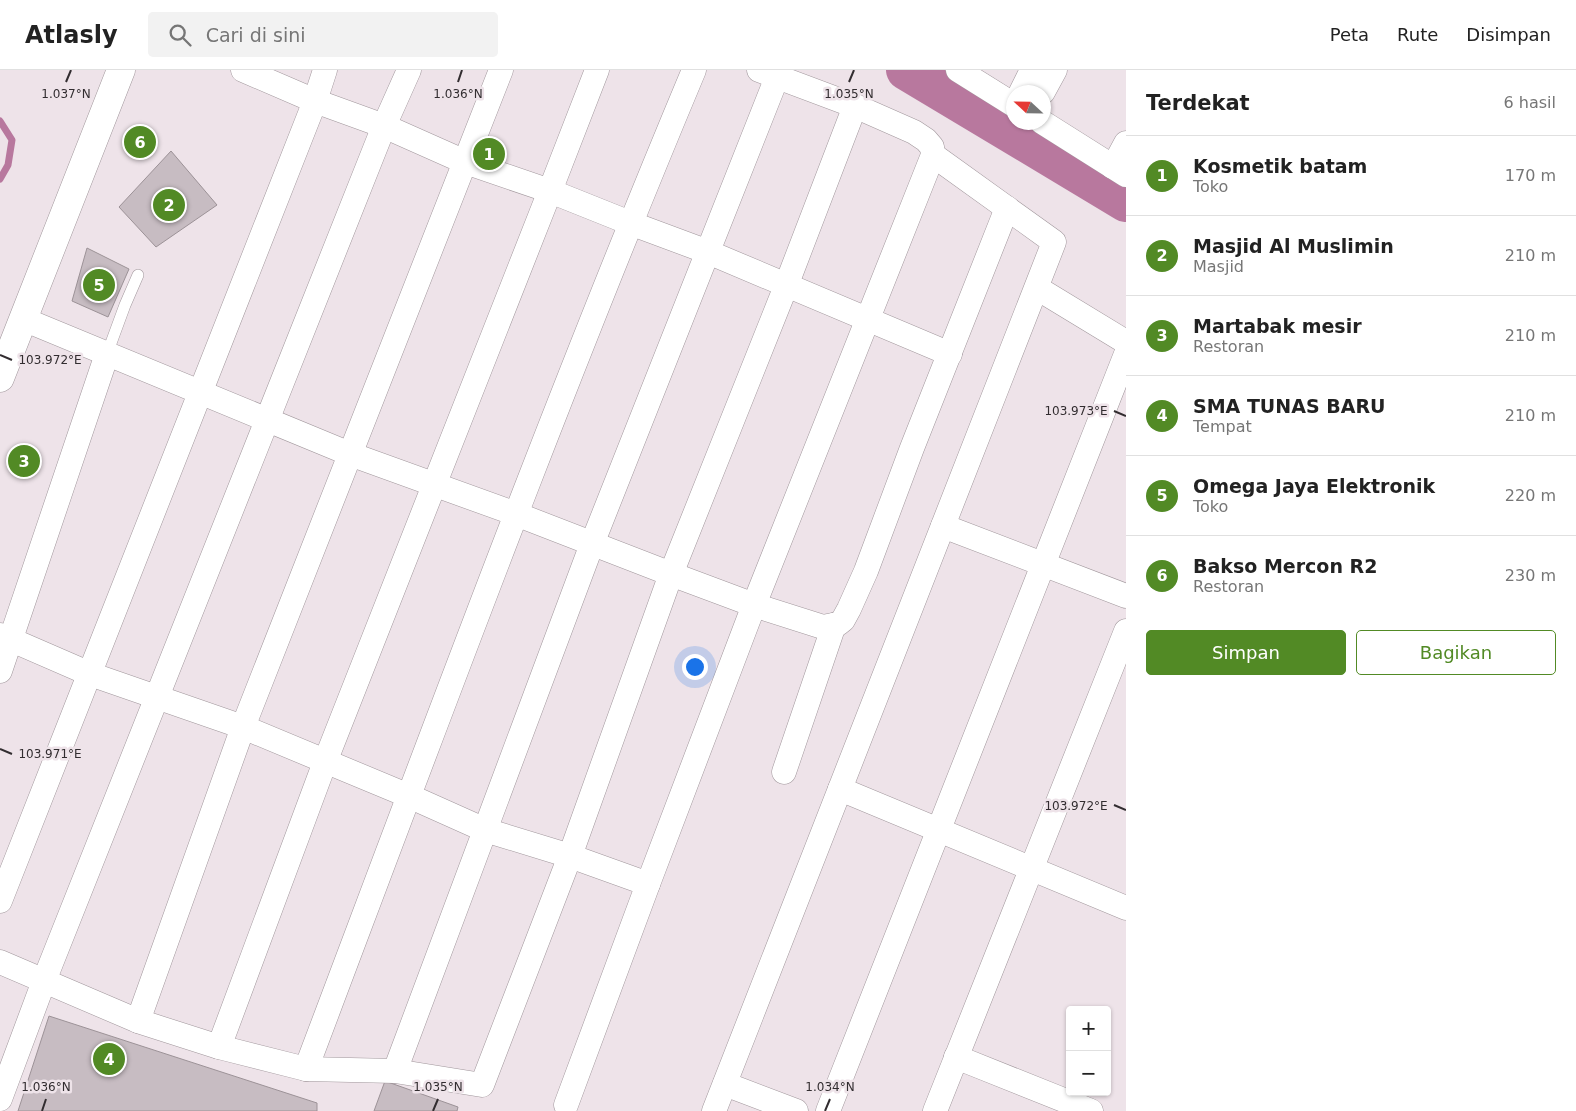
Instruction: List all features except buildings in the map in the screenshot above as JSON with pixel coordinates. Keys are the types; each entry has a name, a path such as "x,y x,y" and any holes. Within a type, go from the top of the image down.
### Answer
{"street":[{"path":"0,378 121,70"},
{"path":"243,70 315,101 384,126 465,162 550,191 708,252 950,354"},
{"path":"0,901 315,101 325,70"},
{"path":"0,1098 44,981 384,126 409,70"},
{"path":"138,1021 243,728 501,70"},
{"path":"220,1047 325,762 597,70"},
{"path":"306,1069 516,514 630,223 694,70"},
{"path":"958,70 1006,100"},
{"path":"1024,85 1032,70"},
{"path":"1047,85 1055,70"},
{"path":"395,1071 592,544 708,252 768,73 855,106 920,136 932,147 933,155 754,604 566,1105"},
{"path":"0,962 138,1021 220,1047 306,1069 395,1071 482,1085 570,856 671,574 786,286 855,106"},
{"path":"1051,128 1120,171 1126,143"},
{"path":"714,1111 1054,242 933,155"},
{"path":"23,319 350,454 516,514 754,604 823,627 834,626 843,620 853,602 1007,208"},
{"path":"1037,288 1126,342"},
{"path":"0,671 6,637 107,354"},
{"path":"828,1111 1126,354"},
{"path":"943,526 1126,596"},
{"path":"784,772 834,626"},
{"path":"935,1111 1126,631"},
{"path":"6,637 90,674 243,728 408,796 484,830 570,856 648,884"},
{"path":"840,789 1126,908"},
{"path":"956,1057 1091,1111"},
{"path":"725,1084 796,1111"}],"lane":[{"path":"107,354 138,275"}],"waterway":[{"path":"906,70 1126,202"},
{"path":"0,121 12,140 8,165 0,179"}],"place":[{"name":"Bakso Mercon R2","path":"140,142"},
{"name":"Kosmetik batam","path":"489,154"},
{"name":"Masjid Al Muslimin","path":"169,205"},
{"name":"Omega Jaya Elektronik","path":"99,285"},
{"name":"Martabak mesir","path":"24,461"},
{"name":"SMA TUNAS BARU","path":"109,1059"}]}
